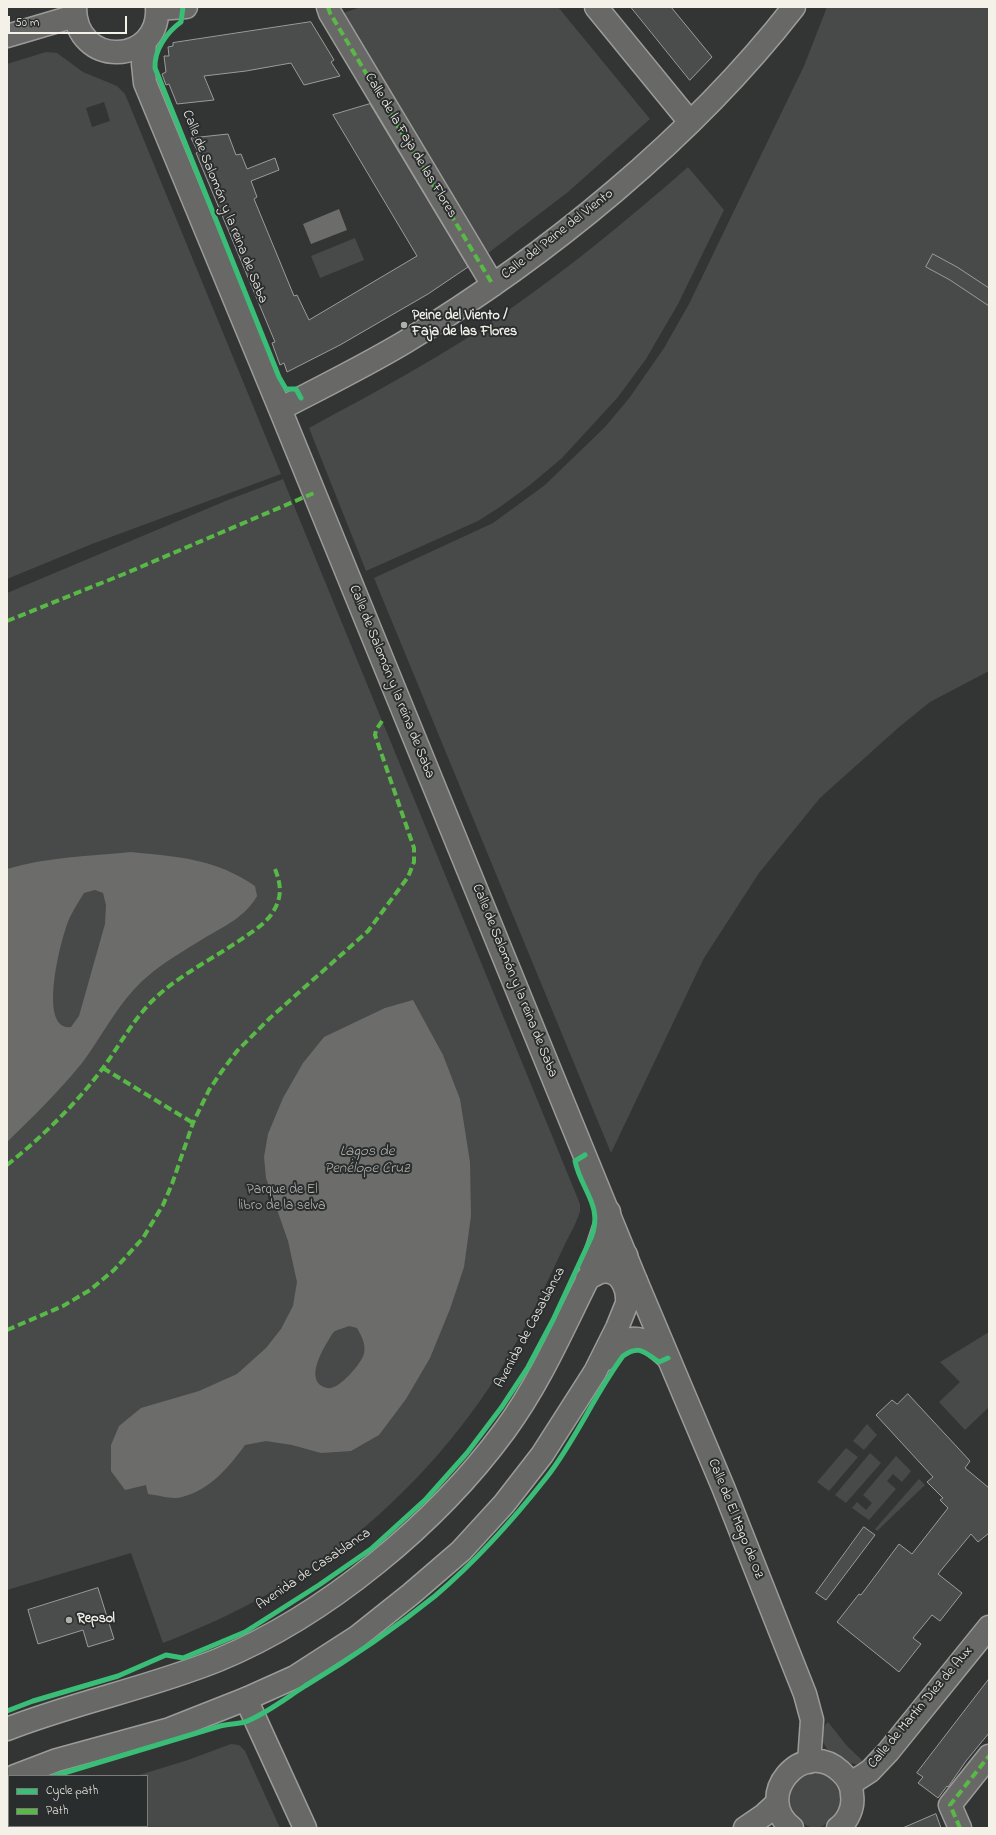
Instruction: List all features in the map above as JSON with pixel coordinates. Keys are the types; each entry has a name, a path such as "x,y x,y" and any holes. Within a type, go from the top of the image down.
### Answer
{"street":[{"path":"7,36 75,12 77,24 85,38 98,48 114,53 130,50 144,42 154,26 157,8 186,7"},
{"name":"Calle de la Faja de las Flores","path":"328,7 330,13 493,285"},
{"path":"596,7 690,122"},
{"name":"Calle del Peine del Viento","path":"280,410 404,343 493,285 556,239 620,186 690,122 758,50 794,7"},
{"name":"Calle de Salomón y la reina de Saba","path":"144,42 144,83 280,410 636,1281"},
{"name":"Calle de Salomón y la reina de Saba","path":"114,53 144,83"},
{"path":"587,1279 608,1212"},
{"path":"587,1279 598,1259 604,1254 617,1253 626,1255"},
{"path":"587,1279 600,1272 610,1272 619,1277 626,1288 627,1303"},
{"name":"Avenida de Casablanca","path":"7,1729 144,1686 218,1660 271,1634 314,1608 358,1578 404,1541 440,1506 474,1469 506,1429 558,1340 587,1279"},
{"path":"18,1775 57,1760 170,1729 246,1699 295,1677 357,1637 412,1594 461,1551 504,1504 542,1455 595,1372 617,1328 636,1281"},
{"name":"Calle de El Mago de Oz","path":"636,1281 723,1486 809,1705 812,1729 809,1762"},
{"path":"595,1372 618,1346 627,1340 637,1339 648,1342 668,1358"},
{"name":"Calle de Martín Díez de Aux","path":"850,1784 870,1771 888,1752 989,1627"},
{"path":"246,1699 305,1828"},
{"path":"960,1828 950,1805 989,1756"},
{"path":"792,1828 783,1818 777,1803 779,1787 786,1775 793,1768 809,1762 820,1761 836,1767 844,1774 850,1784 853,1797 846,1824"},
{"path":"745,1828 764,1815 777,1803"}],"green space":[{"path":"361,7 558,7 650,119 568,192 487,254 343,13"},
{"path":"827,7 989,7 989,671 930,702 898,728 820,798 759,873 704,958 611,1153 374,578 493,523 545,485 605,427 630,397 664,348 689,304 804,66"},
{"path":"46,52 57,53 83,72 117,86 125,94 281,474 92,544 7,579 7,64","holes":["104,102 110,121 92,127 86,108"]},
{"path":"688,167 724,210 678,304 646,359 618,397 562,458 530,485 500,507 478,521 366,571 309,428 411,372 486,326 579,258"},
{"path":"355,238 364,260 320,278 311,256"},
{"name":"Parque de El libro de la selva","path":"283,479 580,1204 580,1211 576,1223 542,1293 517,1340 480,1402 449,1442 403,1492 378,1516 351,1538 324,1559 296,1577 268,1594 229,1614 163,1643 131,1553 7,1590 7,593 228,500"},
{"path":"989,1332 989,1407 965,1430 939,1402 960,1382 940,1362"},
{"path":"867,1424 877,1435 864,1450 853,1441"},
{"path":"846,1448 858,1457 829,1491 817,1482"},
{"path":"870,1453 881,1463 846,1503 835,1495"},
{"path":"896,1456 911,1471 902,1482 893,1474 887,1481 896,1489 869,1520 852,1508 857,1502 866,1510 872,1503 863,1495"},
{"path":"919,1479 925,1485 877,1531 875,1529"},
{"path":"828,1722 847,1746 865,1763 857,1764 847,1762 831,1753 825,1746 822,1738 823,1730"},
{"path":"231,1744 239,1745 245,1751 280,1828 7,1828 8,1820 8,1827 148,1827 148,1775 139,1775 188,1760"},
{"path":"825,1771 841,1786 842,1810 827,1824 814,1828 802,1822 788,1808 789,1787 804,1772"}],"water":[{"path":"339,209 347,230 311,244 303,224"},
{"path":"131,852 164,855 210,864 240,877 255,886 257,896 241,915 169,960 138,985 120,1006 82,1063 46,1104 7,1142 7,869 53,859","holes":["95,890 103,893 106,905 105,924 79,1016 71,1027 61,1024 55,1014 53,999 54,980 62,942 66,927 84,893"]},
{"name":"Lagos de Penélope Cruz","path":"413,1000 443,1055 460,1099 470,1162 471,1216 464,1267 450,1309 430,1358 406,1399 379,1435 351,1451 321,1453 292,1445 266,1441 245,1445 218,1477 192,1494 174,1498 148,1494 146,1485 125,1490 111,1471 111,1445 119,1426 141,1408 199,1391 237,1374 266,1348 281,1329 293,1306 297,1282 288,1241 266,1178 264,1157 268,1134 283,1098 303,1063 324,1037 385,1008","holes":["349,1326 357,1328 364,1344 364,1354 362,1358 354,1370 337,1385 332,1388 327,1388 320,1385 316,1380 316,1367 332,1334 335,1331"]}],"building":[{"path":"631,7 671,7 712,57 690,80"},
{"path":"311,22 334,60 331,62 340,76 304,85 291,63 246,71 204,76 214,100 177,104 169,84 166,85 162,74 166,72 164,56 169,56 168,47 173,46 173,43"},
{"path":"370,104 468,267 428,294 340,345 287,372 284,363 280,365 272,343 275,342 191,138 228,134 236,155 241,154 247,169 275,158 279,170 251,181 257,197 254,199 294,296 297,295 309,320 417,256 333,115"},
{"path":"933,254 957,267 989,288 989,306 950,280 926,267"},
{"path":"908,1394 970,1461 965,1468 989,1488 989,1533 978,1542 971,1534 938,1574 962,1593 940,1621 932,1615 913,1638 921,1644 899,1672 837,1622 859,1594 861,1595 899,1544 912,1554 948,1508 940,1500 943,1498 927,1482 933,1477 876,1415 892,1400 897,1404"},
{"path":"864,1527 875,1535 826,1600 816,1593"},
{"name":"Repsol","path":"98,1588 114,1639 88,1647 83,1630 38,1644 28,1610"},
{"path":"989,1679 989,1733 938,1798 918,1783 923,1777 917,1773"},
{"path":"936,1814 941,1828 903,1828"}],"marked path":[{"path":"328,7 330,13 493,285"},
{"path":"7,621 124,574 314,493"},
{"path":"7,1330 63,1306 90,1290 114,1270 143,1238 163,1205 172,1184 193,1123 209,1090 222,1071 237,1051 270,1018 368,931 408,877 414,862 414,848 375,735 376,730 382,721"},
{"path":"7,1165 46,1131 82,1094 103,1068 132,1026 151,1002 173,983 259,927 271,915 275,909 280,893 279,882 275,869"},
{"path":"103,1068 193,1123"},
{"path":"960,1828 950,1805 989,1756"}],"cycle path":[{"path":"183,7 181,22 166,36 159,48 155,61 155,68 279,377 286,389 296,389 301,398"},
{"path":"7,1711 33,1701 118,1676 166,1655 183,1658 245,1632 319,1585 371,1549 426,1499 467,1453 501,1408 528,1367 553,1320 591,1238 595,1217 593,1207 575,1161 585,1155"},
{"path":"57,1775 220,1726 245,1722 253,1719 372,1643 404,1620 450,1583 507,1525 557,1463 603,1386 623,1356 629,1352 638,1350 646,1353 659,1362 668,1358"}],"place":[{"name":"Peine del Viento / Faja de las Flores","path":"404,325"},
{"name":"Repsol","path":"69,1620"}]}
